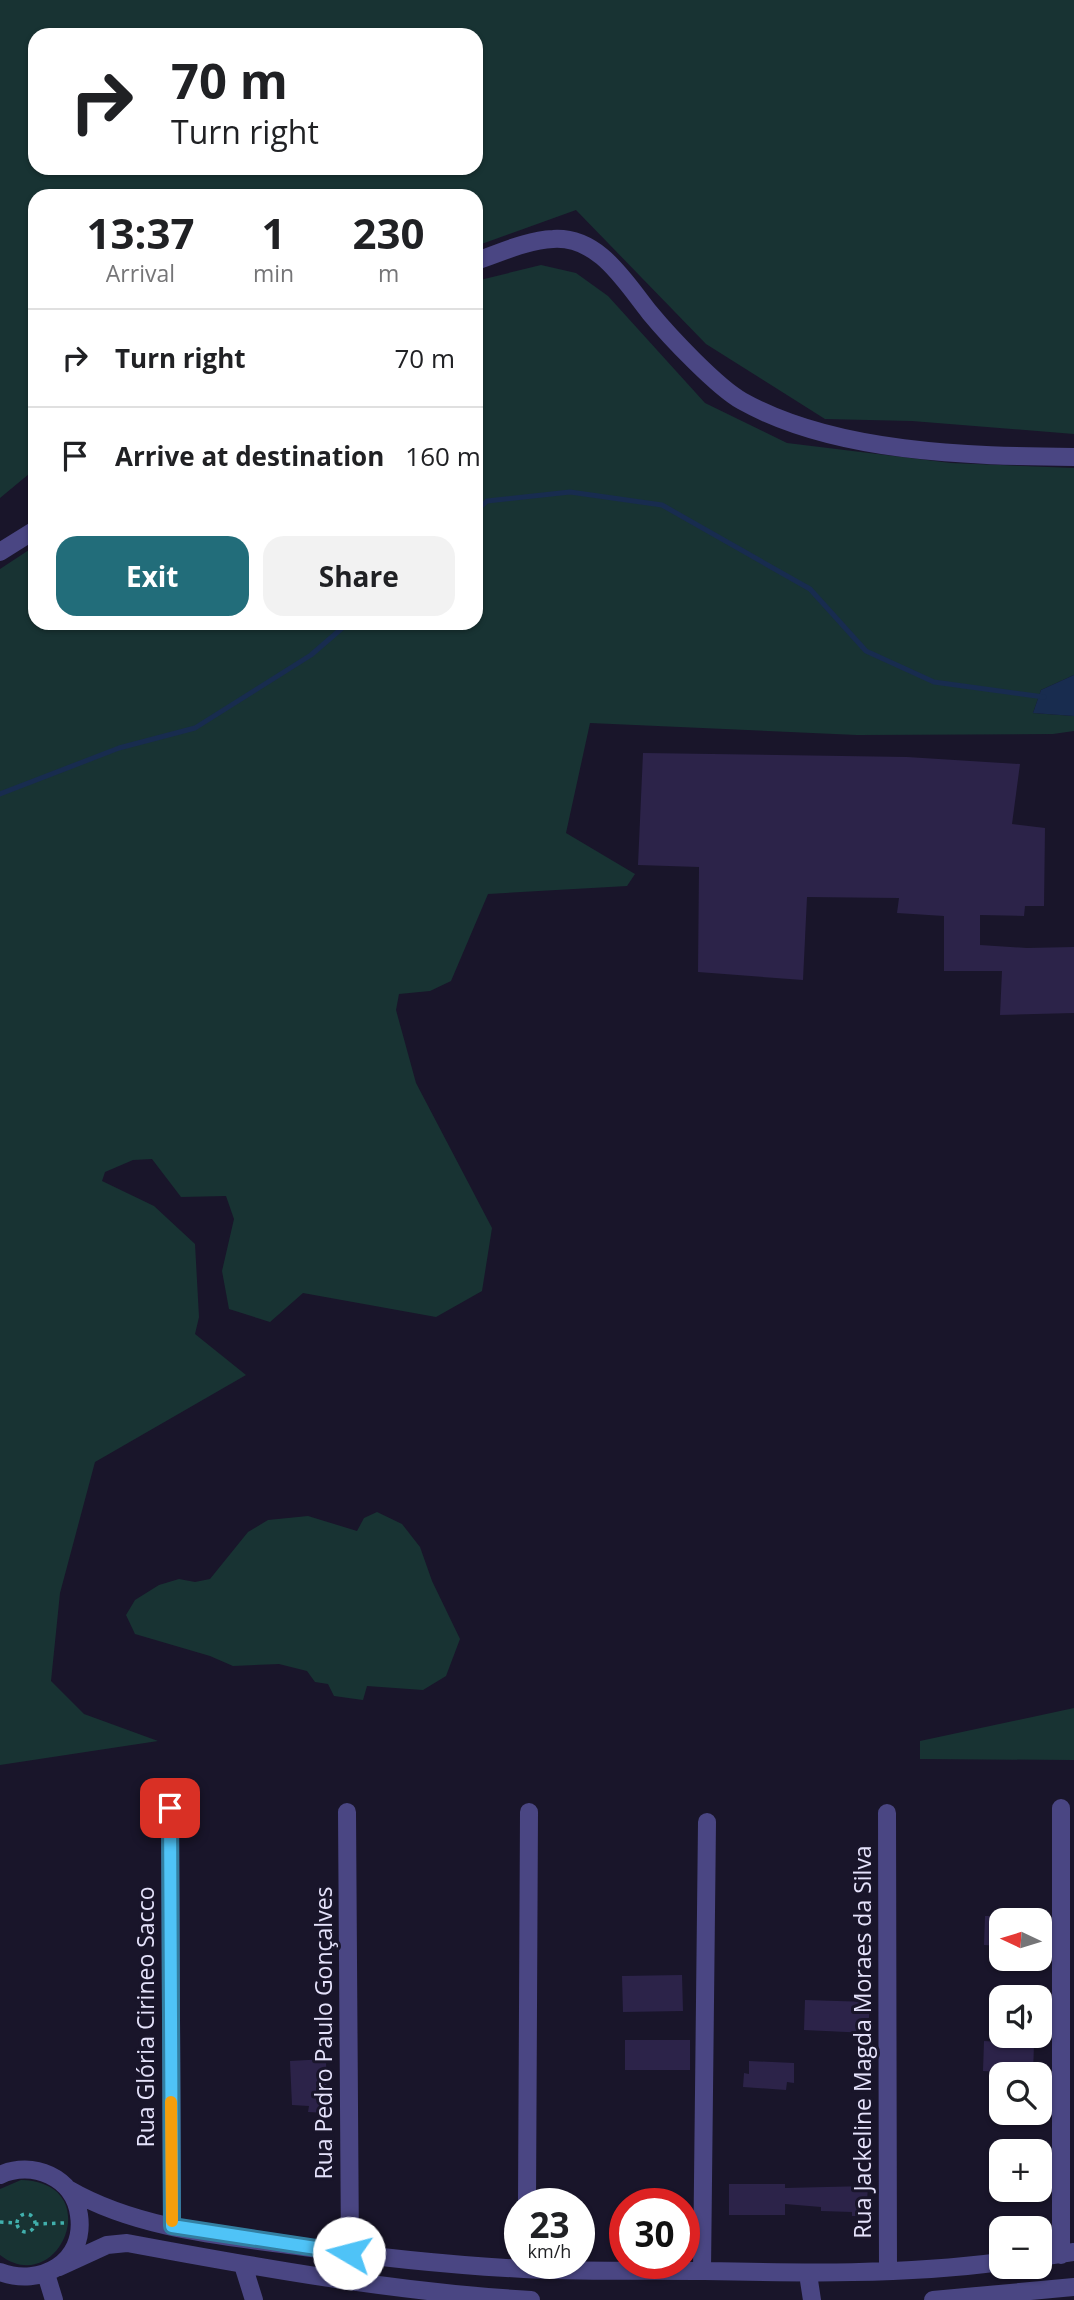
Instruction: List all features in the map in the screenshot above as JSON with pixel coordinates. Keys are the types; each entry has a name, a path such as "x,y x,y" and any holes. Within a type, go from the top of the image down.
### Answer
{"street":[{"path":"483,259 543,240 565,239 581,245 601,256 627,281 650,313 725,390 787,422 819,432 951,453 1074,457"},
{"path":"0,552 28,534"},
{"name":"Rua Glória Cirineo Sacco","path":"170,1808 172,2226"},
{"path":"1061,1808 1068,2253"},
{"name":"Rua Pedro Paulo Gonçalves","path":"347,1812 349,2253"},
{"path":"527,2188 529,1812"},
{"name":"Rua Jackeline Magda Moraes da Silva","path":"887,1813 888,2272"},
{"path":"702,2271 707,1822"},
{"path":"0,2175 26,2168 41,2171 56,2178 68,2189 111,2211 172,2226 349,2253 442,2264 504,2265"},
{"path":"52,2271 69,2256 76,2242 80,2216 68,2189"},
{"path":"0,2272 22,2278 52,2271 107,2245 127,2243 243,2265 450,2298 531,2300"},
{"path":"595,2268 808,2274 888,2272 989,2263"},
{"path":"442,2264 450,2298"},
{"path":"243,2265 254,2300"},
{"path":"52,2271 54,2300"},
{"path":"808,2274 812,2300"},
{"path":"933,2300 1004,2297 1074,2287"}],"path":[{"path":"17,2223 19,2218 26,2214 32,2216 35,2224"},
{"path":"0,2222 17,2223 24,2232 32,2229 35,2224"},
{"path":"35,2224 69,2223"}],"green space":[{"path":"0,0 1074,0 1074,434 912,421 825,419 706,344 576,210 483,243 483,189 28,189 28,475 0,498"},
{"path":"541,265 576,273 608,296 705,403 787,443 951,463 1074,468 1074,675 1041,690 1033,713 1074,716 1074,731 1053,734 857,735 590,723 566,833 635,874 627,886 488,894 451,981 430,991 399,994 396,1010 416,1083 492,1228 482,1291 436,1317 303,1293 270,1322 229,1309 222,1271 234,1219 226,1196 181,1197 152,1159 133,1160 105,1172 102,1181 154,1206 195,1244 199,1317 195,1334 246,1375 95,1462 60,1593 51,1681 84,1714 158,1741 0,1765 0,569 28,551 28,630 483,630 483,279"},
{"path":"377,1512 402,1524 420,1547 432,1581 460,1639 446,1676 423,1690 367,1686 363,1700 334,1696 328,1684 315,1682 307,1671 279,1664 233,1666 210,1656 135,1634 126,1615 135,1600 159,1585 179,1579 195,1582 210,1579 248,1532 268,1520 308,1516 357,1531 364,1518"},
{"path":"1074,1708 1074,1760 920,1759 920,1741"},
{"path":"21,2180 47,2186 63,2199 68,2216 65,2235 56,2252 40,2263 21,2265 0,2255 0,2189"}],"water":[{"path":"1074,675 1074,716 1033,713 1041,690"}],"building":[{"path":"643,753 907,757 1020,764 1012,824 1045,828 1044,906 1025,906 1024,916 980,915 980,945 1074,947 1074,1013 1000,1015 1002,971 944,971 944,916 897,913 899,898 807,897 803,980 698,972 699,867 638,865"},
{"path":"985,1916 989,1916 989,1945 984,1945"},
{"path":"682,1975 683,2011 623,2012 622,1976"},
{"path":"805,2000 870,2002 868,2033 804,2030"},
{"path":"625,2040 690,2040 690,2070 625,2070"},
{"path":"984,2041 989,2041 989,2048 1034,2048 1033,2062 989,2062 989,2071 983,2071"},
{"path":"326,2059 327,2113 308,2112 309,2106 292,2105 290,2061"},
{"path":"749,2061 794,2063 794,2083 787,2082 786,2090 743,2087 744,2073 749,2074"},
{"path":"729,2184 785,2184 785,2188 868,2186 866,2216 852,2216 852,2212 821,2211 821,2207 785,2204 785,2215 729,2215"}],"waterway":[{"path":"483,505 487,501 570,492 662,505 810,589 866,651 934,682 1044,697"},
{"path":"0,794 119,748 195,728 311,655 340,630"}],"slow traffic":[{"path":"171,2102 172,2221"}],"route":[{"path":"170,1808 172,2226 349,2253"}]}
